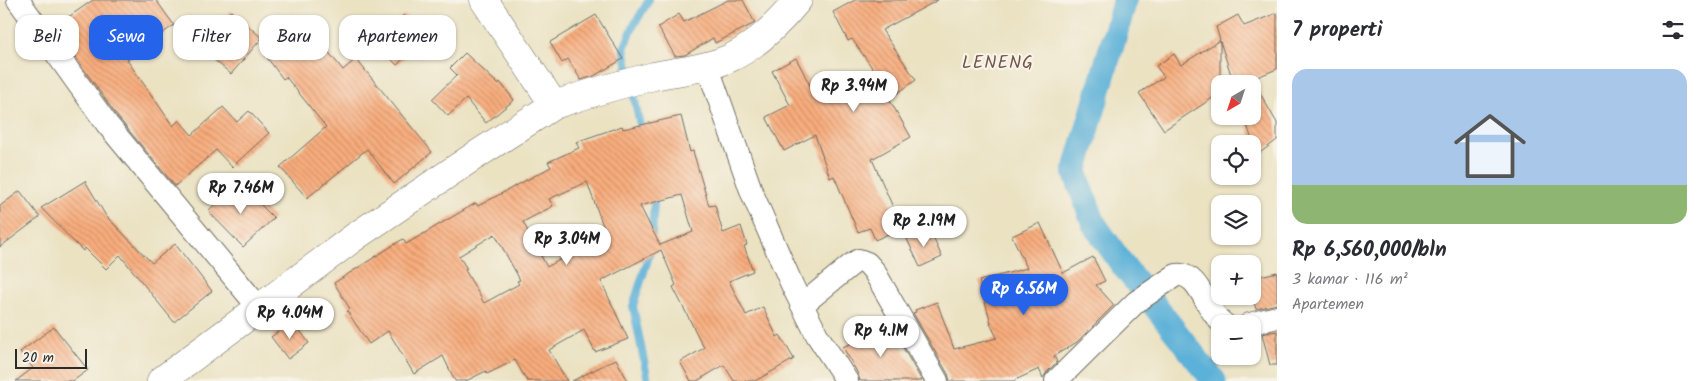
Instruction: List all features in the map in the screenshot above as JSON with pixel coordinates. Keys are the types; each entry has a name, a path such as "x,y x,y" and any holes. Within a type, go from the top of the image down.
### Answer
{"street":[{"path":"18,0 107,124 260,309"},
{"path":"484,0 554,105"},
{"path":"161,381 356,236 554,105 618,85 728,59 753,44 798,0"},
{"path":"707,65 752,193 817,335 847,381"},
{"path":"802,305 851,265 859,260 864,261 874,271 937,381"},
{"path":"1056,381 1136,302 1176,275 1184,275 1193,280 1215,315"},
{"path":"1261,321 1277,317"}],"building":[{"path":"93,0 156,0 173,24 173,26 163,33 163,15 89,15 89,60 127,60 173,126 179,120 192,135 223,107 237,122 249,111 269,133 232,167 216,150 175,186 117,116 77,60 79,60 79,15 71,15"},
{"path":"728,0 743,0 755,23 715,43 713,38 685,55 675,56 658,27 679,14 684,22"},
{"path":"855,0 938,0 882,30 916,80 889,99 911,137 872,159 902,228 875,240 870,228 858,232 834,176 830,178 815,135 784,151 766,117 790,105 772,71 796,58 814,93 827,87 833,100 875,72 852,39 848,41 833,12"},
{"path":"231,11 236,15 227,15"},
{"path":"1277,13 1277,69 1261,75 1231,75 1220,41 1220,75 1211,75 1211,99 1164,130 1139,93 1164,77 1156,66 1174,54 1181,65 1220,40 1216,27 1238,15 1244,26"},
{"path":"596,15 623,59 594,76 581,80 568,59 562,63 550,42"},
{"path":"249,27 259,35 259,41 249,53"},
{"path":"329,53 343,70 357,60 432,152 394,184 367,149 307,198 280,167 326,127 286,77 283,79 269,60 329,60"},
{"path":"465,53 498,84 500,82 514,100 486,123 466,99 448,116 432,99 457,75 450,68"},
{"path":"214,60 243,60 231,74"},
{"path":"392,60 402,60 397,65"},
{"path":"1261,95 1277,123 1277,140 1261,152 1261,135 1250,135 1247,125 1261,125"},
{"path":"681,116 690,152 693,151 709,206 715,205 723,233 741,226 747,245 744,246 753,271 729,281 746,315 763,307 777,337 780,335 794,359 755,381 734,381 724,365 697,381 691,381 680,362 704,348 673,287 676,285 661,250 601,281 628,339 595,352 584,330 549,350 567,381 527,381 515,360 487,374 486,371 466,381 455,381 443,356 414,374 388,331 369,344 347,311 350,309 334,283 403,239 406,244 476,203 478,206 551,167 548,162 579,148 576,142 622,126 623,129","holes":["587,182 606,234 547,267 523,222 553,206 549,199","682,195 693,232 660,245 640,206","495,234 520,280 517,281 519,284 484,303 459,256"]},
{"path":"85,181 106,216 152,263 175,244 212,291 174,322 120,255 106,269 85,248 83,251 41,208"},
{"path":"238,182 274,218 243,247 208,211"},
{"path":"20,191 40,217 0,247 0,206"},
{"path":"1040,223 1063,273 1093,257 1105,281 1096,285 1114,305 1077,342 1054,356 1057,362 1043,378 1039,369 1013,381 950,381 948,374 913,313 916,312 915,310 937,302 954,349 997,338 990,323 979,281 1027,268 1012,236"},
{"path":"929,229 942,257 920,267 907,239"},
{"path":"1277,272 1277,304 1256,309 1255,305 1261,305 1261,276"},
{"path":"293,321 309,343 288,359 271,337"},
{"path":"890,325 922,381 860,381 843,347"},
{"path":"54,327 88,370 73,381 16,381 33,368 20,352"},
{"path":"1277,331 1277,365 1270,365 1262,334"},
{"path":"616,359 628,381 572,381"}],"waterway":[{"path":"642,135 624,48 634,25 649,0"},
{"path":"1125,0 1075,172 1094,224 1122,264 1214,381"},
{"path":"648,381 633,306 651,250 654,203 651,193"}],"district":[{"name":"LENENG","path":"998,63"}]}
